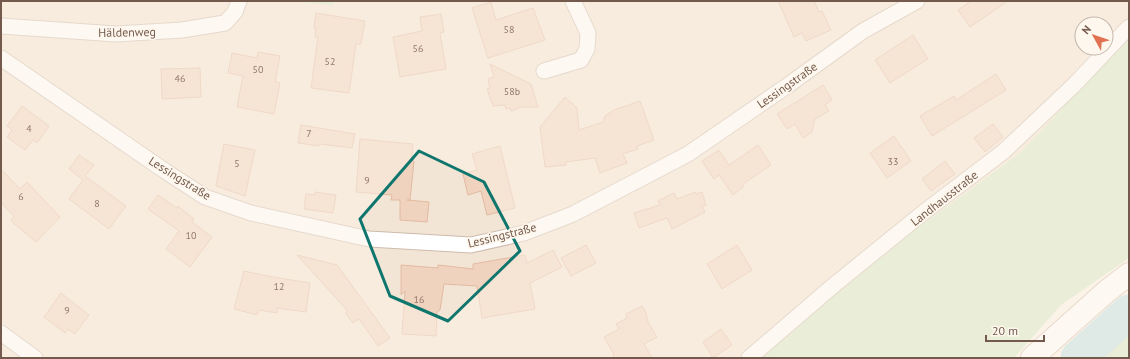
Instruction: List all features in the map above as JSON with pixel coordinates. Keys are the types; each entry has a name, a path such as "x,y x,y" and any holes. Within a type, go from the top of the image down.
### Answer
{"main road":[{"path":"1032,358 1107,291 1129,274"}],"street":[{"name":"Häldenweg","path":"1,26 116,34 182,30 226,23 235,12 239,1"},
{"path":"544,71 581,60 588,49 588,33 573,1"},
{"name":"Lessingstraße","path":"1,58 165,171 205,196 251,212 369,239 471,245 524,233 573,214 688,154 863,31 917,1"},
{"name":"Landhausstraße","path":"749,358 918,217 1003,152 1074,85 1129,27"},
{"path":"1,333 36,358"}],"highlighted area":[{"path":"419,151 484,182 520,251 448,321 390,296 360,219"}],"shaded area":[{"path":"1,1 1129,1 1129,37 1114,53 1114,16 1074,16 1074,56 1111,56 1020,153 874,260 757,358 1,358"}],"green space":[{"path":"289,1 333,1 333,5"},
{"path":"1129,37 1129,258 1061,305 1014,358 757,358 874,260 1020,153 1111,56 1114,56 1114,53"},
{"path":"1129,322 1128,358 1087,358"}],"building":[{"path":"778,1 814,1 819,12 822,11 831,30 806,41 802,33 794,37"},
{"path":"971,1 1008,1 970,27 958,10"},
{"path":"491,2 496,20 533,8 545,40 488,58 472,8"},
{"path":"316,13 365,21 361,44 356,44 349,93 311,88 318,37 315,37 316,28 314,28"},
{"path":"441,14 444,32 440,33 446,69 400,77 393,37 422,31 420,17"},
{"path":"913,35 928,59 890,83 875,60"},
{"path":"258,52 280,56 275,82 280,83 274,114 237,107 243,76 228,73 232,53 257,58"},
{"path":"490,64 531,84 538,107 521,107 511,111 510,108 506,109 505,105 493,106 487,89 490,88 488,79 494,77"},
{"path":"200,68 201,97 162,99 161,69"},
{"path":"996,74 1006,90 932,136 920,116 954,96 956,100"},
{"path":"823,85 832,100 825,105 829,111 815,119 812,132 803,138 795,124 787,129 777,114"},
{"path":"565,97 577,108 579,130 603,122 605,116 614,110 640,101 654,140 637,146 638,149 623,154 627,163 600,173 595,158 566,162 566,165 545,167 540,127"},
{"path":"22,106 49,126 37,143 33,140 25,150 7,137 12,130 7,126"},
{"path":"993,124 1003,137 985,152 974,138"},
{"path":"301,125 355,134 352,148 298,143"},
{"path":"894,136 911,161 887,178 870,153"},
{"path":"360,139 413,144 411,161 414,161 410,200 407,200 429,202 427,222 400,220 400,200 391,200 392,195 356,192"},
{"path":"224,144 255,150 245,196 216,186"},
{"path":"758,145 771,165 743,184 743,187 733,195 719,175 714,179 702,161 719,150 729,165"},
{"path":"500,146 515,208 487,215 481,191 468,195 463,174 477,170 472,154"},
{"path":"79,155 94,165 85,176 126,206 109,229 69,199 83,180 69,169"},
{"path":"945,161 955,174 931,191 922,179"},
{"path":"1,169 20,189 27,182 60,217 36,242 11,221 14,216 1,203"},
{"path":"315,192 336,195 333,213 304,209 306,194 315,195"},
{"path":"695,192 696,194 702,192 706,205 702,206 705,212 672,229 667,218 639,228 634,213 660,205 658,201 674,193 677,199"},
{"path":"158,195 177,208 178,206 194,219 192,222 212,237 190,267 166,249 179,231 148,209"},
{"path":"586,245 596,263 571,276 561,258"},
{"path":"737,245 752,270 722,289 707,264"},
{"path":"553,250 562,267 530,283 535,309 482,318 477,286 444,284 440,310 437,312 436,336 402,334 405,291 401,295 401,265 438,268 438,265 473,269 473,264 525,255 527,263"},
{"path":"297,255 337,265 390,338 378,346 359,319 353,323 346,314 347,310"},
{"path":"244,271 310,283 306,312 277,308 277,313 259,310 257,315 234,309"},
{"path":"61,293 89,315 75,334 68,329 65,333 44,317"},
{"path":"642,306 646,313 648,322 657,337 644,344 652,358 614,358 613,353 604,337 619,329 616,324 627,318 626,314"},
{"path":"721,329 732,345 713,358 703,342"}],"waterway":[{"path":"1078,358 1129,312"}]}
